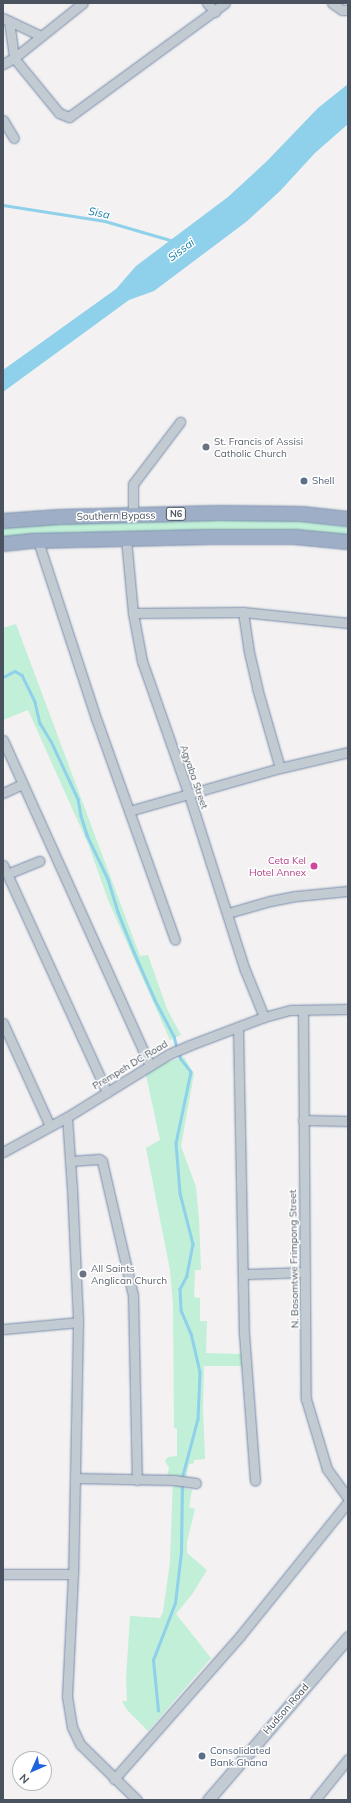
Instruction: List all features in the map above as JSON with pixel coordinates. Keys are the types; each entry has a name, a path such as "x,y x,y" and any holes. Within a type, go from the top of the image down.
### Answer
{"highway":[{"name":"Southern Bypass","path":"3,521 59,517 302,514 348,519"},
{"path":"3,544 38,541 209,536 294,537 348,542"}],"street":[{"path":"3,64 14,58 83,3"},
{"path":"207,3 215,12"},
{"path":"6,19 14,58 59,113 69,117 141,63 215,12 225,3"},
{"path":"332,3 342,10 348,10"},
{"path":"6,19 41,36"},
{"path":"3,120 14,138"},
{"path":"133,516 133,484 180,422"},
{"name":"Agyaba Street","path":"126,539 133,613 142,661 189,795 245,970 264,1017"},
{"path":"38,541 129,811 175,940"},
{"path":"133,613 243,612 348,623"},
{"path":"243,612 249,652 280,768"},
{"path":"3,740 150,1065"},
{"path":"129,811 280,768 348,752"},
{"path":"3,793 22,784"},
{"path":"7,874 40,861"},
{"path":"3,865 107,1092"},
{"path":"228,913 270,901 296,896 348,891"},
{"name":"Prempeh DC Road","path":"3,1152 67,1117 169,1054 190,1045 264,1017 292,1010 348,1009"},
{"name":"N. Bosomtwe Frimpong Street","path":"303,1010 306,1399 327,1469 348,1498"},
{"path":"3,1025 50,1126"},
{"path":"238,1027 244,1334 255,1481"},
{"path":"67,1117 78,1322 73,1574 67,1696 72,1727 80,1744 137,1800"},
{"path":"303,1120 348,1121"},
{"path":"70,1161 99,1159 102,1161 133,1295 138,1480"},
{"path":"243,1274 305,1272"},
{"path":"3,1329 78,1322"},
{"path":"75,1478 174,1480 196,1483"},
{"path":"114,1779 240,1636 348,1502"},
{"path":"3,1574 73,1574"},
{"name":"Hudson Road","path":"208,1800 348,1637"},
{"path":"315,1800 348,1759"}],"green space":[{"path":"159,520 293,520 348,527 348,535 3,542 3,527 50,523"},
{"path":"16,624 140,956 148,955 167,1009 181,1035 170,1040 108,900 89,846 28,710 3,720 3,628"},
{"path":"184,1057 194,1074 181,1146 196,1187 199,1219 201,1270 195,1270 194,1297 200,1298 200,1321 207,1321 206,1353 242,1354 242,1366 204,1366 203,1409 205,1459 194,1460 194,1463 189,1464 184,1488 192,1490 189,1507 195,1509 187,1542 187,1553 207,1570 193,1593 176,1614 211,1658 148,1731 127,1710 122,1701 127,1701 126,1679 130,1616 160,1618 163,1612 170,1562 173,1477 167,1476 169,1468 165,1461 168,1457 177,1456 177,1429 174,1428 173,1305 170,1270 146,1148 160,1140 146,1075 165,1063"}],"water":[{"name":"Sissai","path":"348,84 348,124 315,153 280,191 246,222 154,291 129,300 3,392 3,370 116,289 136,266 228,197 267,161 318,108"}],"waterway":[{"name":"Sisa","path":"3,205 105,221 174,241"},
{"path":"3,677 15,671 22,675 35,702 40,723 51,741 78,799 81,816 87,835 108,879 118,912 134,952 155,1000 174,1036 177,1048"},
{"path":"179,1053 181,1059 191,1072 176,1143 180,1193 193,1244 187,1276 180,1289 181,1310 191,1333 200,1372 198,1419 182,1479"},
{"path":"158,1711 153,1660 175,1603 181,1552 182,1484"}],"place":[{"name":"St. Francis of Assisi Catholic Church","path":"206,447"},
{"name":"Shell","path":"304,481"},
{"name":"Ceta Kel Hotel Annex","path":"314,866"},
{"name":"All Saints Anglican Church","path":"83,1274"},
{"name":"Consolidated Bank Ghana","path":"202,1756"}]}
